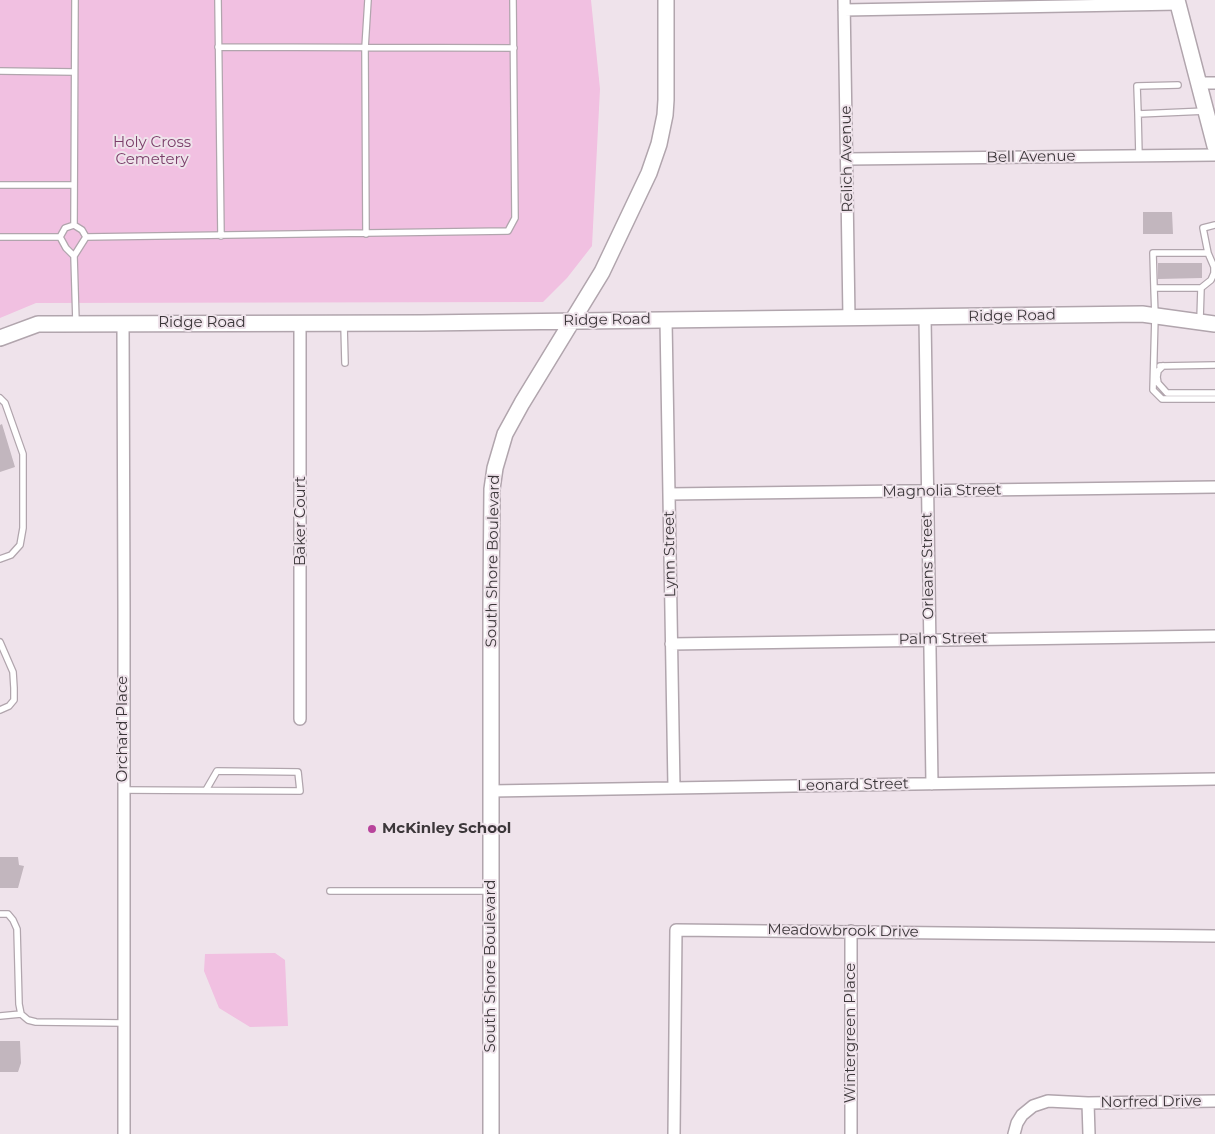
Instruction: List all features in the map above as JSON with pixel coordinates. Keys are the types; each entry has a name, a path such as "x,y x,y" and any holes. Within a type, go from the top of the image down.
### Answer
{"street":[{"name":"South Shore Boulevard","path":"491,1134 491,603 492,489 494,468 505,434 522,402 602,272 649,172 659,144 666,100 666,0"},
{"path":"844,5 1178,2 1215,146"},
{"name":"Relich Avenue","path":"844,5 849,318"},
{"path":"1199,83 1215,83"},
{"name":"Bell Avenue","path":"847,160 1215,156"},
{"name":"Ridge Road","path":"0,338 38,324 572,321 1142,314 1215,324"},
{"name":"Orleans Street","path":"925,317 932,784"},
{"name":"Lynn Street","path":"666,320 674,788"},
{"name":"Baker Court","path":"300,323 300,719"},
{"name":"Orchard Place","path":"123,324 124,1134"},
{"name":"Magnolia Street","path":"669,494 1215,487"},
{"name":"Palm Street","path":"671,644 1215,636"},
{"name":"Leonard Street","path":"491,791 1215,779"},
{"name":"Meadowbrook Drive","path":"674,1134 676,930 1215,936"},
{"name":"Wintergreen Place","path":"851,931 851,1134"},
{"name":"Norfred Drive","path":"1014,1134 1017,1123 1022,1116 1040,1103 1048,1101 1088,1103 1215,1101"},
{"name":"Norfred Drive","path":"1088,1103 1089,1134"}],"lane":[{"path":"74,225 75,0"},
{"path":"218,0 221,236"},
{"path":"366,234 365,48 368,0"},
{"path":"86,237 508,231 515,218 513,0"},
{"path":"218,47 514,48"},
{"path":"0,71 74,72"},
{"path":"1139,156 1137,86 1178,85"},
{"path":"1138,114 1206,111"},
{"path":"0,184 74,185"},
{"path":"1154,288 1200,288 1211,280 1214,274 1214,267 1208,253 1203,228 1215,224"},
{"path":"74,225 82,230 86,237"},
{"path":"60,237 65,228 74,225"},
{"path":"0,238 60,237"},
{"path":"60,237 66,248 74,256"},
{"path":"76,324 74,256 86,237"},
{"path":"1208,253 1154,253 1154,390 1162,399 1215,399"},
{"path":"1200,288 1200,322"},
{"path":"344,323 345,363"},
{"path":"1154,366 1215,366"},
{"path":"1163,366 1158,371 1157,377 1158,383 1167,393 1215,393"},
{"path":"0,398 5,403 23,454 23,528 20,544 12,555 0,559"},
{"path":"0,642 13,672 14,688 14,700 9,706 0,710"},
{"path":"123,790 300,791 298,772 217,771 206,790"},
{"path":"330,891 491,891"},
{"path":"0,914 8,914 17,929 19,1004 21,1014 28,1020 36,1022 124,1023"},
{"path":"0,1016 21,1014"}],"green space":[{"name":"Holy Cross Cemetery","path":"0,0 591,0 600,89 592,246 567,278 543,302 36,303 0,318"},
{"path":"275,953 285,960 288,1026 250,1027 219,1008 204,971 205,954"}],"building":[{"path":"1143,212 1172,212 1173,234 1143,234"},
{"path":"1158,263 1202,263 1202,278 1158,279"},
{"path":"2,424 15,467 0,472 0,425"},
{"path":"0,857 18,857 19,865 24,866 18,888 0,888"},
{"path":"0,1041 20,1041 21,1063 18,1072 0,1072"}],"place":[{"name":"McKinley School","path":"372,829"}]}
